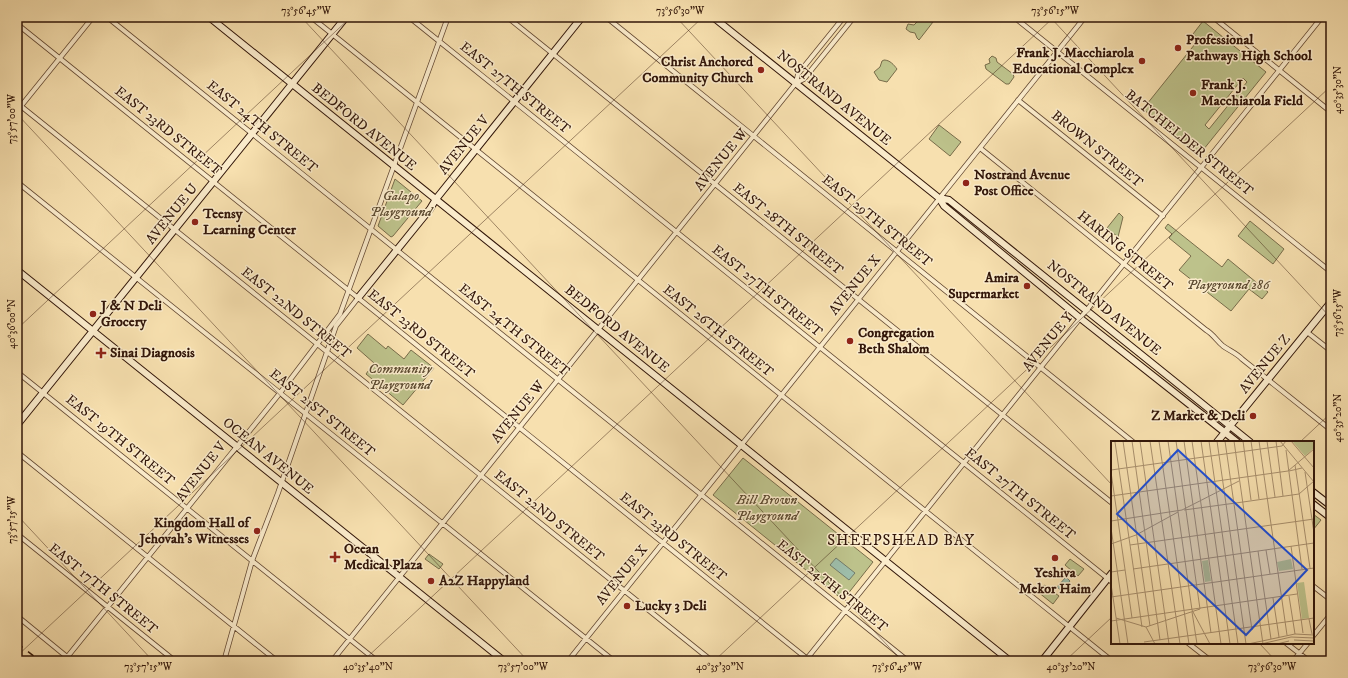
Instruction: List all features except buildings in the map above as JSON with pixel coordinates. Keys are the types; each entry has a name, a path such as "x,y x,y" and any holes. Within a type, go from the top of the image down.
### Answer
{"main road":[{"name":"BEDFORD AVENUE","path":"209,17 1010,661"},
{"name":"AVENUE U","path":"17,425 346,17"},
{"name":"AVENUE V","path":"358,298 582,17"},
{"name":"NOSTRAND AVENUE","path":"713,17 939,198 944,206 1080,318 1236,441"},
{"name":"NOSTRAND AVENUE","path":"939,198 949,200 1249,441"},
{"name":"OCEAN AVENUE","path":"17,270 504,661"},
{"name":"AVENUE Z","path":"1218,441 1331,302"},
{"path":"1314,493 1331,506"},
{"path":"1314,505 1331,518"},
{"path":"1042,661 1069,626 1111,578"}],"street":[{"path":"17,111 93,17"},
{"name":"EAST 24TH STREET","path":"107,17 908,661"},
{"name":"EAST 26TH STREET","path":"311,17 1112,661"},
{"name":"EAST 27TH STREET","path":"409,17 964,463 1111,578"},
{"name":"AVENUE V","path":"64,661 280,393 340,314 448,17"},
{"name":"EAST 28TH STREET","path":"507,17 1111,502"},
{"name":"EAST 29TH STREET","path":"606,17 1132,441"},
{"name":"AVENUE W","path":"796,83 798,74 844,17"},
{"name":"AVENUE W","path":"332,661 796,83 804,79 854,17"},
{"name":"BATCHELDER STREET","path":"1014,17 1331,272"},
{"name":"AVENUE X","path":"568,661 1085,17"},
{"path":"1213,17 1331,112"},
{"path":"1315,17 1321,19"},
{"name":"AVENUE Y","path":"807,660 1321,19"},
{"name":"EAST 23RD STREET","path":"17,24 520,427 807,660"},
{"name":"BROWN STREET","path":"1018,100 1163,216"},
{"name":"EAST 22ND STREET","path":"17,103 712,661"},
{"name":"HARING STREET","path":"980,148 1212,334 1223,346 1236,353 1331,430"},
{"name":"EAST 21ST STREET","path":"17,182 614,661"},
{"name":"AVENUE V","path":"224,661 252,561 336,326 358,298"},
{"path":"1307,332 1331,351"},
{"name":"EAST 19TH STREET","path":"17,372 377,661"},
{"path":"17,452 277,661"},
{"name":"EAST 17TH STREET","path":"17,534 175,661"},
{"path":"1314,587 1331,600"},
{"path":"1314,635 1331,614"},
{"path":"17,616 72,661"},
{"path":"1189,644 1211,661"},
{"path":"1287,644 1309,661"},
{"path":"1293,661 1307,644"}],"green space":[{"path":"918,17 924,17 926,21 933,22 919,40 915,33 906,29 908,24 914,25 917,22"},
{"name":"Frank J. Macchiarola Field","path":"1203,21 1266,72 1199,155 1143,109 1199,39 1193,34","holes":["1243,78 1247,82 1209,129 1205,125"]},
{"path":"992,56 996,58 997,62 1013,74 1014,77 1009,84 1006,84 986,69 985,65 990,63 989,59"},
{"path":"884,60 893,64 897,69 887,82 879,80 874,72 880,67 882,61"},
{"path":"939,125 961,142 950,156 929,139"},
{"name":"Galapo Playground","path":"395,179 422,201 391,237 378,226"},
{"path":"1119,213 1123,217 1118,237 1107,228"},
{"path":"1250,221 1284,249 1273,264 1238,236"},
{"name":"Playground 286","path":"1168,224 1222,267 1228,259 1268,292 1262,299 1249,289 1231,311 1179,270 1191,256 1169,238 1172,234 1165,228"},
{"name":"Community Playground","path":"368,334 386,349 388,346 404,359 411,350 434,368 403,405 366,374 374,363 357,348"},
{"name":"Bill Brown Playground","path":"743,458 873,562 843,600 713,495"},
{"path":"1314,515 1321,520 1314,529"},
{"path":"429,554 443,564 439,569 425,559"},
{"path":"1070,559 1084,569 1078,576 1065,565"},
{"path":"1044,585 1059,596 1053,604 1038,592"}],"shaded area":[{"path":"836,558 855,573 849,580 830,565"},
{"path":"1066,577 1070,581 1062,591 1057,587"}],"railway":[{"path":"17,643 40,661"},
{"path":"17,654 26,661"}],"place":[{"name":"Professional Pathways High School","path":"1178,48"},
{"name":"Frank J. Macchiarola Educational Complex","path":"1142,61"},
{"name":"Christ Anchored Community Church","path":"761,70"},
{"name":"Frank J. Macchiarola Field","path":"1193,93"},
{"name":"Nostrand Avenue Post Office","path":"966,183"},
{"name":"Teensy Learning Center","path":"195,222"},
{"name":"Amira Supermarket","path":"1027,286"},
{"name":"J & N Deli Grocery","path":"93,314"},
{"name":"Congregation Beth Shalom","path":"850,341"},
{"name":"Sinai Diagnosis","path":"101,353"},
{"name":"Z Market & Deli","path":"1253,416"},
{"name":"Kingdom Hall of Jehovah's Witnesses","path":"257,531"},
{"name":"Ocean Medical Plaza","path":"335,557"},
{"name":"Yeshiva Mekor Haim","path":"1055,558"},
{"name":"A2Z Happyland","path":"431,581"},
{"name":"Lucky 3 Deli","path":"627,606"}],"district":[{"name":"SHEEPSHEAD BAY","path":"901,540"}]}
